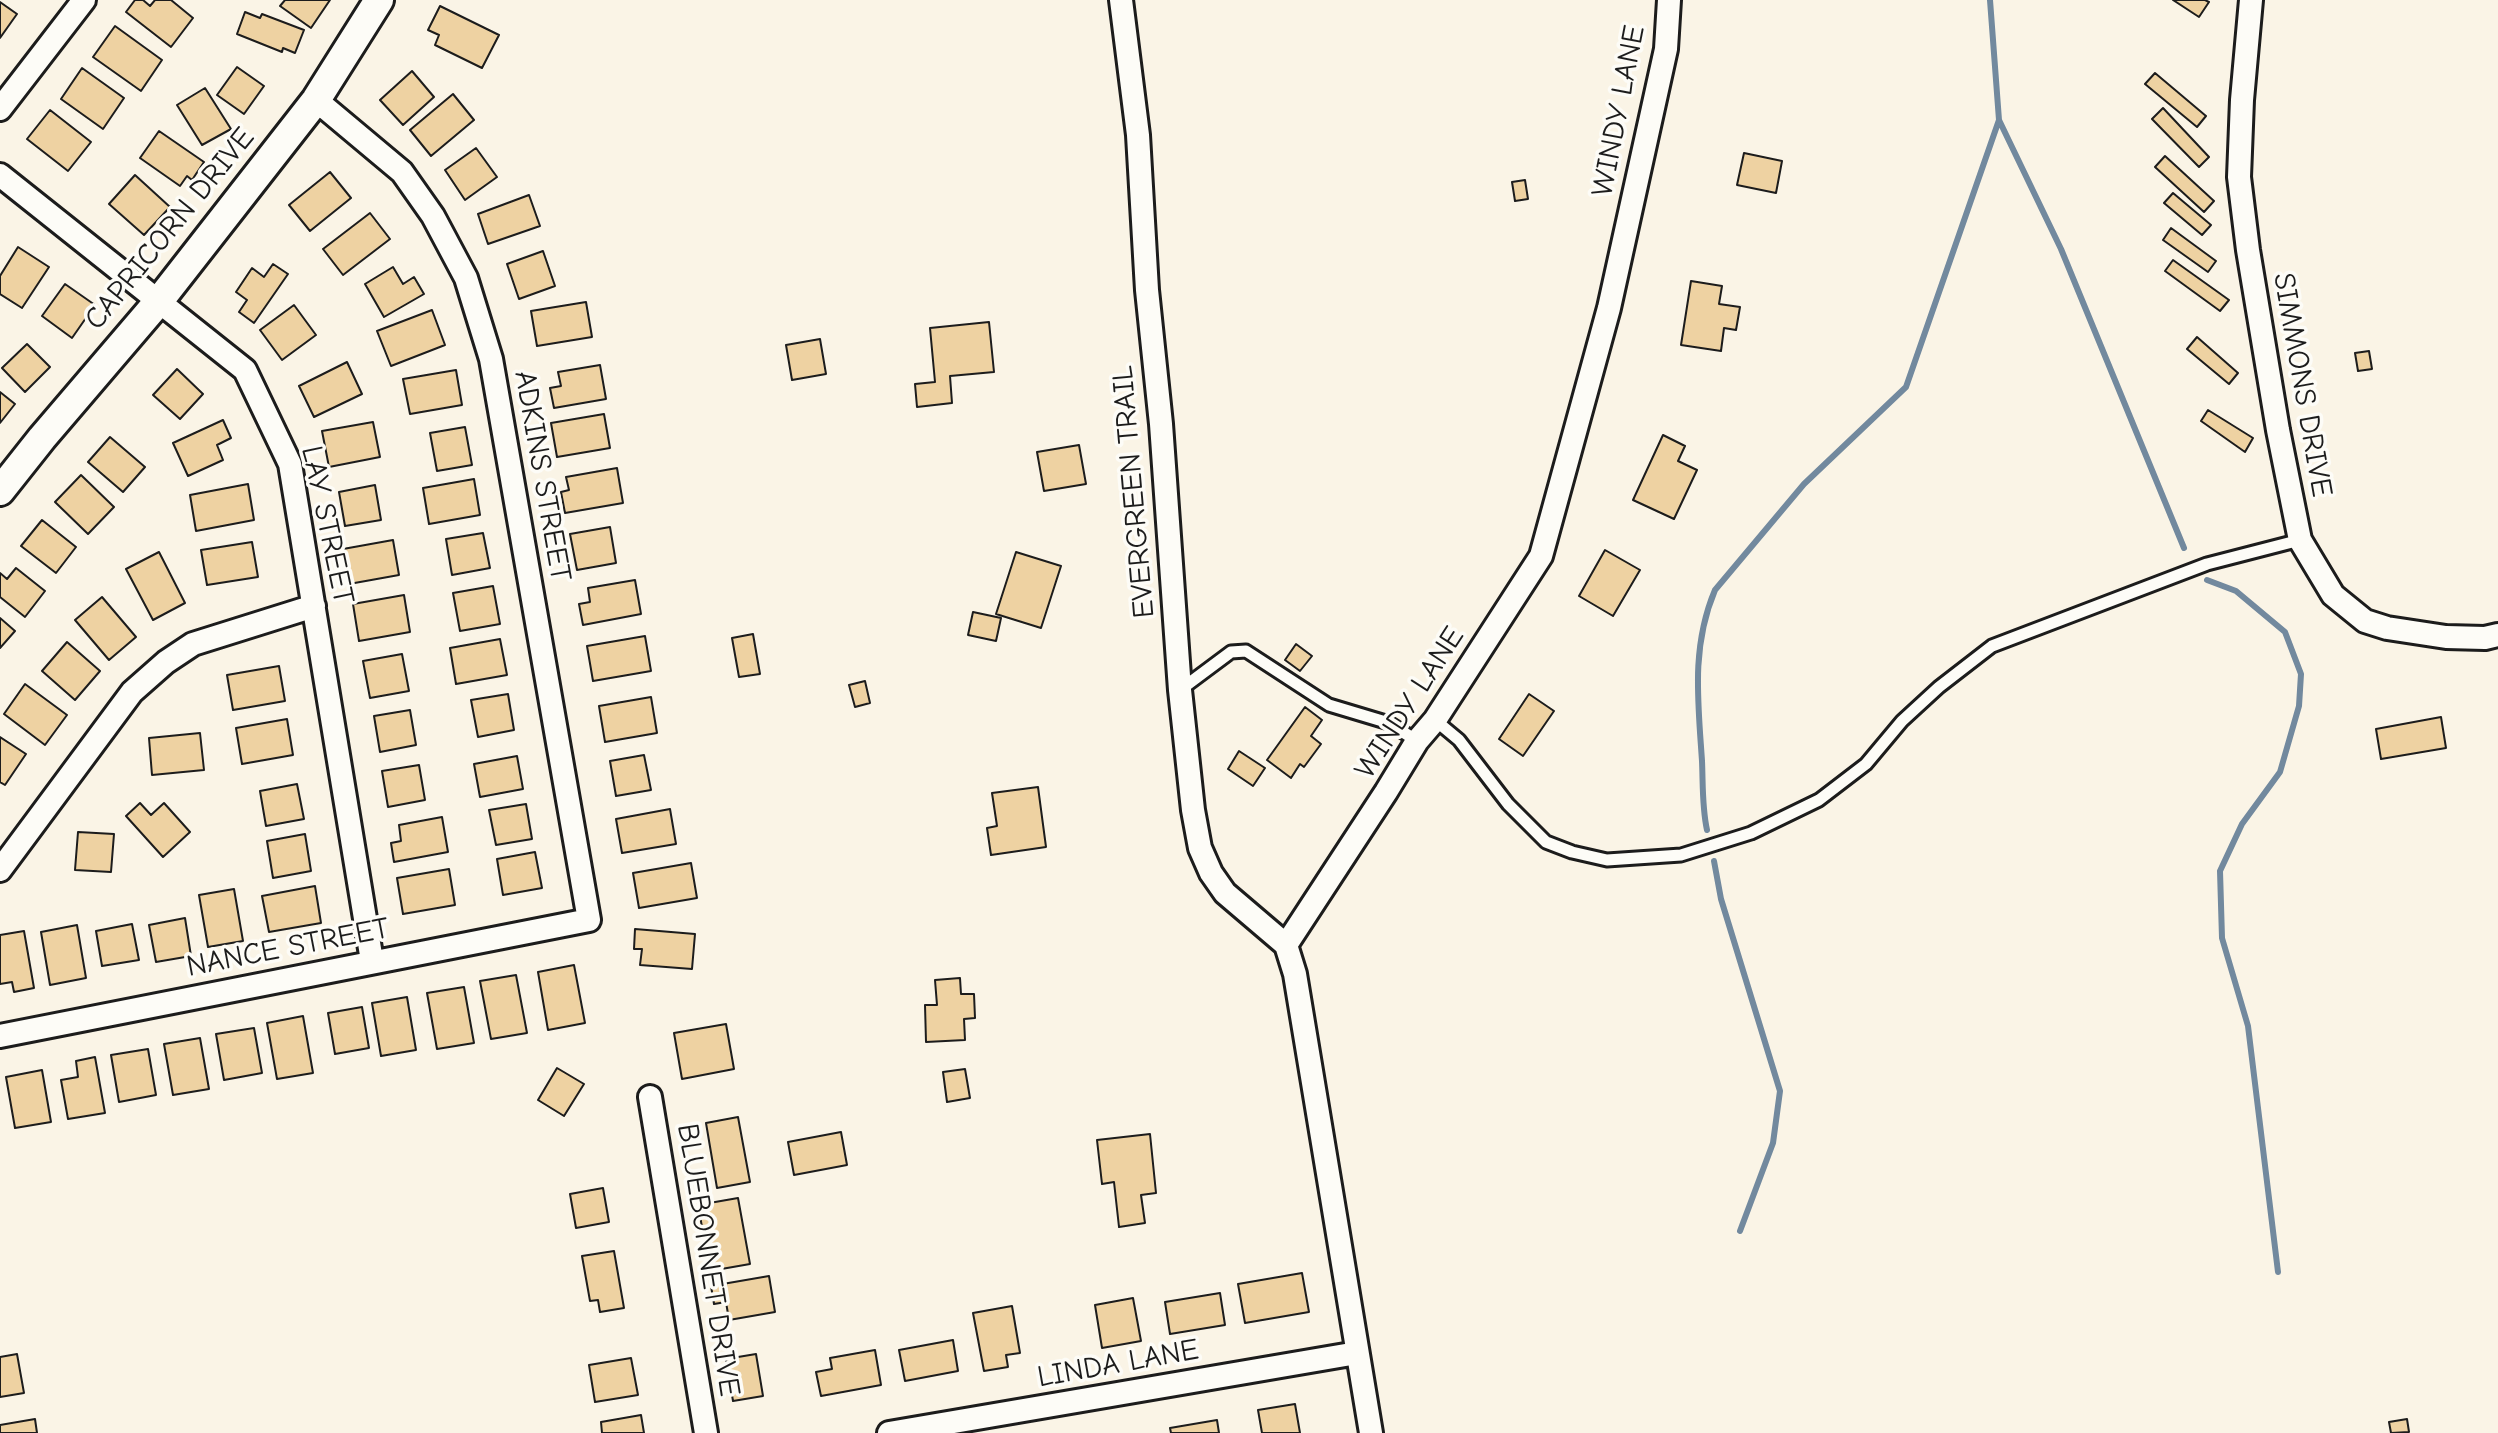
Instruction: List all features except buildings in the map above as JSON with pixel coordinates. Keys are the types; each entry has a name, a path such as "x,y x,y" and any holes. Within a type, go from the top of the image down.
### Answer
{"street":[{"path":"0,109 84,0"},
{"name":"CAPRICORN DRIVE","path":"0,491 159,301 316,100 379,0"},
{"name":"EVERGREEN TRAIL","path":"1121,0 1138,135 1147,290 1161,424 1180,690 1200,848 1211,873 1225,893 1286,945"},
{"name":"WINDY LANE","path":"1286,945 1541,556 1609,308 1666,49 1669,0"},
{"name":"SIMMONS DRIVE","path":"2251,0 2239,177 2275,415 2300,540 2333,595 2365,621 2387,628 2446,637 2485,638 2498,635"},
{"name":"ADKINS STREET","path":"316,100 402,172 433,216 466,278 491,359 589,920"},
{"name":"LAY STREET","path":"0,175 245,370 290,464 372,961"},
{"path":"0,870 132,692 166,662 193,644 314,606"},
{"name":"NANCE STREET","path":"0,1036 589,920"},
{"path":"1286,945 1298,989 1371,1433"},
{"name":"BLUEBONNET DRIVE","path":"650,1097 706,1433"},
{"name":"LINDA LANE","path":"889,1433 1357,1353"}],"lane":[{"path":"1435,720 1459,740 1508,804 1546,842 1607,860 1681,855 1751,833 1819,800 1866,764 1902,721 1939,687 1992,646 2207,564 2300,540"},
{"path":"1180,690 1231,652 1246,651 1329,705 1389,723 1417,741"}],"waterway":[{"path":"1990,0 1999,120 2061,249 2184,548"},
{"path":"1707,830 1703,805 1698,674 1702,632 1715,590 1804,484 1906,387 1999,120"},
{"path":"2207,580 2236,591 2285,632 2301,674 2299,706 2280,772 2242,824 2220,871 2222,938 2248,1026 2278,1272"},
{"path":"1714,861 1721,899 1780,1091 1773,1143 1740,1231"}]}
